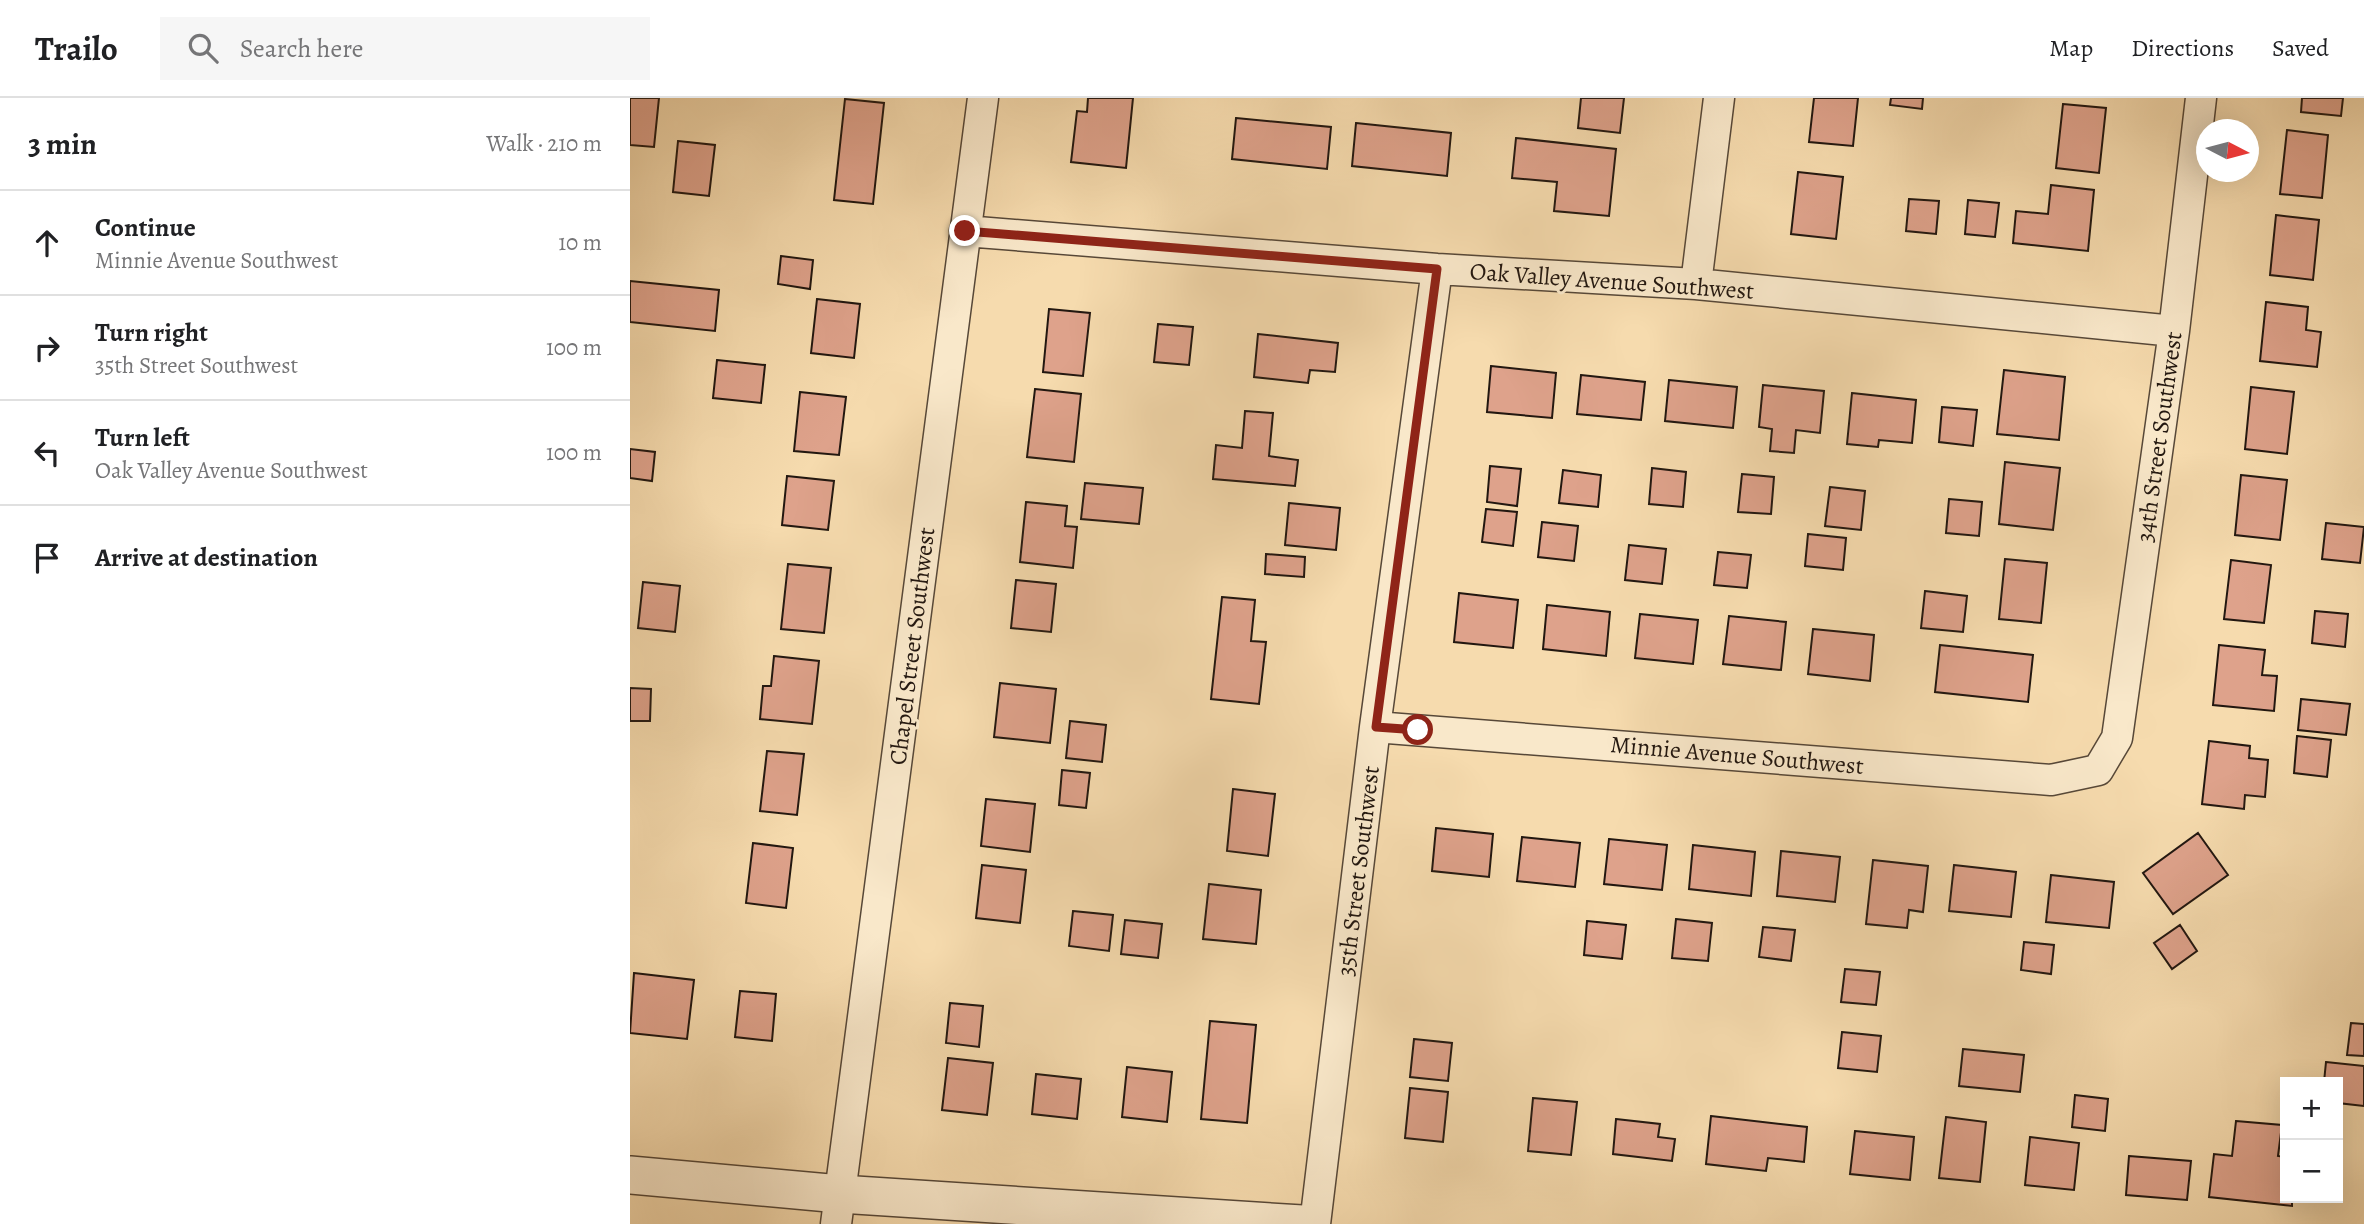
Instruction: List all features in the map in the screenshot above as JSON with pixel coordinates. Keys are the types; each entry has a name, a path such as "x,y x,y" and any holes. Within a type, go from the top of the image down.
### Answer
{"street":[{"name":"Chapel Street Southwest","path":"838,1209 983,98"},
{"path":"1696,284 1719,98"},
{"name":"34th Street Southwest","path":"2098,771 2116,738 2174,331 2201,98"},
{"name":"Oak Valley Avenue Southwest","path":"965,231 1437,269 1696,284 2174,331"},
{"name":"35th Street Southwest","path":"1315,1224 1376,727 1437,269"},
{"name":"Minnie Avenue Southwest","path":"1376,727 2051,780 2098,771"},
{"path":"630,1175 838,1209 1302,1224"}],"building":[{"path":"630,98 659,98 654,147 630,145"},
{"path":"1088,98 1133,98 1126,168 1071,162 1077,111 1087,112"},
{"path":"1581,98 1624,98 1620,133 1578,128"},
{"path":"1814,98 1858,98 1853,146 1809,142"},
{"path":"1891,98 1923,98 1922,109 1890,105"},
{"path":"2302,98 2343,98 2341,116 2301,112"},
{"path":"845,99 884,103 873,204 834,200"},
{"path":"2063,104 2106,108 2099,173 2056,168"},
{"path":"1236,118 1331,127 1327,169 1232,159"},
{"path":"1356,123 1451,133 1447,176 1352,166"},
{"path":"2287,130 2328,135 2322,198 2280,194"},
{"path":"1516,138 1616,149 1609,216 1554,211 1557,182 1512,178"},
{"path":"678,141 715,145 709,196 673,192"},
{"path":"1798,172 1843,177 1836,239 1791,234"},
{"path":"2051,185 2094,190 2088,251 2013,243 2016,211 2048,214"},
{"path":"1909,199 1939,201 1936,234 1906,231"},
{"path":"1968,200 1999,203 1995,237 1965,234"},
{"path":"2276,215 2319,220 2313,280 2270,275"},
{"path":"781,256 813,260 810,289 778,284"},
{"path":"630,281 719,290 715,331 630,322"},
{"path":"817,299 860,304 854,358 811,353"},
{"path":"2266,302 2308,307 2306,330 2321,332 2317,367 2260,361"},
{"path":"1049,309 1090,313 1083,376 1043,372"},
{"path":"1158,324 1193,327 1189,365 1154,362"},
{"path":"1258,334 1338,343 1335,372 1310,370 1308,383 1254,377"},
{"path":"717,360 765,365 761,403 713,398"},
{"path":"1491,366 1556,373 1552,418 1487,412"},
{"path":"2004,370 2065,377 2059,440 1997,434"},
{"path":"1581,375 1645,382 1641,420 1577,414"},
{"path":"1669,380 1737,387 1733,428 1665,421"},
{"path":"1763,385 1824,391 1820,433 1796,430 1794,453 1770,451 1772,429 1759,427"},
{"path":"2251,387 2294,392 2287,454 2245,449"},
{"path":"1035,389 1081,394 1074,462 1027,457"},
{"path":"800,392 846,397 839,455 794,451"},
{"path":"1852,393 1916,400 1912,443 1879,440 1878,447 1847,444"},
{"path":"1942,407 1977,410 1973,446 1939,442"},
{"path":"1245,411 1273,413 1269,456 1298,460 1295,486 1213,479 1216,445 1242,448"},
{"path":"630,449 655,452 652,481 630,478"},
{"path":"2005,462 2060,468 2053,530 1999,524"},
{"path":"1490,466 1521,469 1517,506 1487,502"},
{"path":"1652,468 1686,472 1683,507 1649,504"},
{"path":"1563,470 1601,475 1598,507 1559,503"},
{"path":"1742,474 1774,477 1771,514 1738,512"},
{"path":"2241,475 2287,480 2280,540 2235,535"},
{"path":"787,476 834,481 828,530 782,525"},
{"path":"1085,483 1143,488 1139,524 1081,519"},
{"path":"1830,487 1865,491 1861,530 1825,526"},
{"path":"1949,499 1982,502 1979,536 1946,533"},
{"path":"1026,502 1067,506 1065,526 1077,527 1073,568 1020,562"},
{"path":"1289,503 1340,508 1336,550 1285,545"},
{"path":"1486,509 1517,512 1513,546 1482,542"},
{"path":"1542,522 1578,526 1574,561 1538,557"},
{"path":"2326,523 2364,527 2360,563 2322,559"},
{"path":"1808,534 1846,538 1843,570 1805,566"},
{"path":"1629,545 1666,549 1662,584 1625,580"},
{"path":"1718,552 1751,555 1747,588 1714,585"},
{"path":"1266,554 1305,557 1304,577 1265,574"},
{"path":"2005,559 2047,563 2041,623 1999,619"},
{"path":"2231,560 2271,565 2264,623 2224,619"},
{"path":"788,564 831,568 824,633 781,629"},
{"path":"1016,580 1056,584 1051,632 1011,628"},
{"path":"643,582 680,586 675,632 638,628"},
{"path":"1925,591 1967,596 1963,632 1921,628"},
{"path":"1459,593 1518,600 1513,648 1454,642"},
{"path":"1222,597 1255,600 1251,641 1266,642 1259,704 1211,699"},
{"path":"1547,605 1610,612 1606,656 1543,649"},
{"path":"2315,611 2348,614 2345,647 2312,643"},
{"path":"1640,614 1698,620 1693,664 1635,658"},
{"path":"1729,616 1786,622 1781,670 1723,664"},
{"path":"1813,629 1874,635 1870,681 1808,674"},
{"path":"1940,645 2033,655 2028,702 1935,692"},
{"path":"2219,645 2265,650 2262,675 2277,676 2274,711 2213,705"},
{"path":"774,656 819,661 812,724 760,719 763,686 771,686"},
{"path":"1000,683 1056,689 1050,743 994,737"},
{"path":"630,688 651,689 650,721 630,721"},
{"path":"2301,699 2350,704 2346,735 2298,730"},
{"path":"1070,721 1106,725 1102,762 1066,758"},
{"path":"2297,736 2331,740 2327,777 2294,773"},
{"path":"2209,741 2250,746 2249,758 2268,760 2265,797 2245,795 2244,809 2202,804"},
{"path":"767,751 804,754 797,815 760,811"},
{"path":"1062,770 1090,773 1086,808 1059,805"},
{"path":"1233,789 1275,794 1268,856 1227,851"},
{"path":"986,799 1035,804 1030,852 981,846"},
{"path":"1436,828 1493,834 1489,877 1432,871"},
{"path":"2198,833 2228,875 2173,914 2143,873"},
{"path":"1522,837 1580,843 1575,887 1517,881"},
{"path":"1609,839 1667,845 1662,890 1604,884"},
{"path":"753,843 793,848 786,908 746,903"},
{"path":"1693,845 1755,852 1751,896 1689,889"},
{"path":"1781,851 1840,857 1835,902 1777,896"},
{"path":"1873,860 1928,866 1923,912 1909,910 1907,928 1866,924"},
{"path":"982,865 1026,870 1020,923 976,918"},
{"path":"1954,865 2016,872 2011,917 1949,911"},
{"path":"2051,875 2114,882 2109,928 2046,922"},
{"path":"1209,884 1261,890 1256,944 1203,939"},
{"path":"1073,911 1113,915 1109,951 1069,946"},
{"path":"1676,919 1712,923 1708,961 1672,958"},
{"path":"1125,920 1162,924 1158,958 1121,954"},
{"path":"1587,921 1626,925 1622,959 1584,955"},
{"path":"2180,925 2197,951 2172,969 2154,943"},
{"path":"1763,927 1795,930 1791,961 1759,957"},
{"path":"2024,942 2054,945 2051,974 2021,970"},
{"path":"1845,969 1880,972 1876,1005 1841,1002"},
{"path":"634,973 694,980 687,1039 630,1033"},
{"path":"740,991 776,994 772,1041 735,1037"},
{"path":"950,1003 983,1006 979,1047 946,1043"},
{"path":"1210,1021 1256,1025 1247,1123 1201,1119"},
{"path":"2351,1023 2364,1024 2364,1056 2347,1055"},
{"path":"1842,1032 1881,1036 1877,1072 1838,1068"},
{"path":"1414,1039 1452,1043 1448,1081 1410,1077"},
{"path":"1963,1049 2024,1055 2020,1092 1959,1086"},
{"path":"948,1058 993,1063 987,1115 942,1110"},
{"path":"2326,1062 2364,1066 2364,1106 2343,1104 2343,1077 2324,1077"},
{"path":"1127,1067 1172,1072 1167,1122 1122,1117"},
{"path":"1036,1074 1081,1079 1077,1119 1032,1114"},
{"path":"1410,1088 1448,1092 1443,1142 1405,1138"},
{"path":"2075,1095 2108,1099 2105,1131 2072,1127"},
{"path":"1533,1098 1577,1102 1571,1155 1528,1151"},
{"path":"1711,1116 1807,1127 1804,1162 1768,1158 1766,1171 1706,1164"},
{"path":"1946,1117 1986,1122 1980,1182 1939,1178"},
{"path":"1616,1119 1660,1124 1658,1137 1675,1139 1672,1161 1613,1154"},
{"path":"2236,1121 2280,1125 2280,1203 2292,1203 2292,1206 2209,1197 2214,1154 2232,1156"},
{"path":"1855,1131 1914,1137 1910,1180 1850,1174"},
{"path":"2030,1137 2079,1143 2074,1190 2025,1185"},
{"path":"2129,1156 2191,1161 2187,1200 2126,1195"}],"route":[{"path":"965,231 1437,269 1376,727 1418,730"}]}
